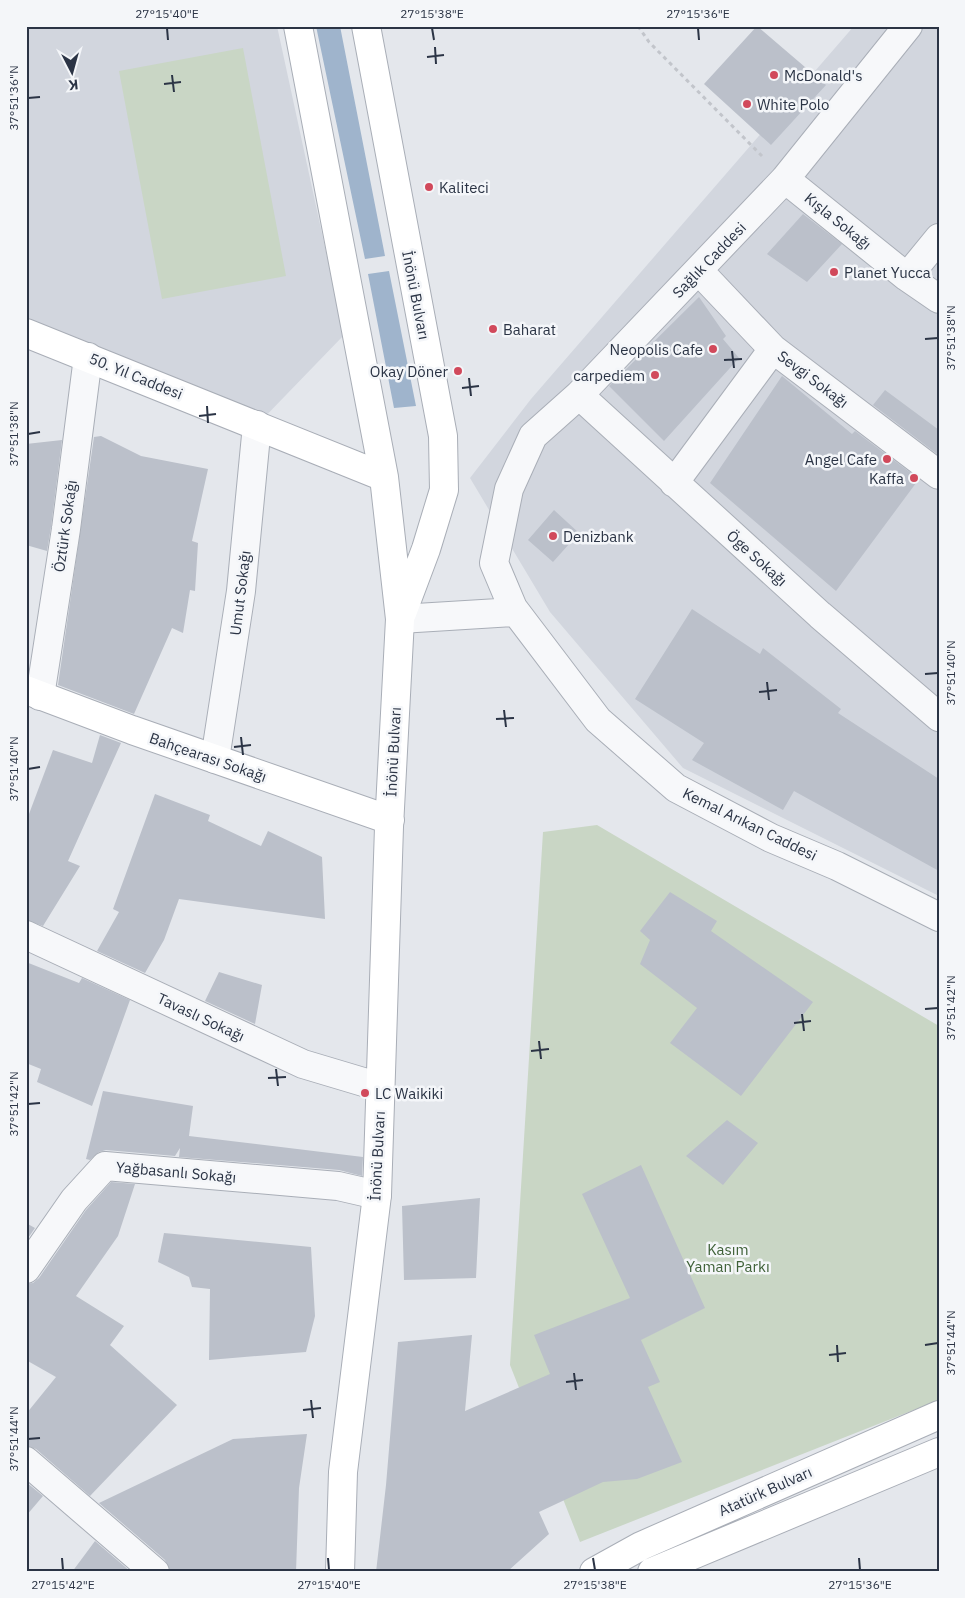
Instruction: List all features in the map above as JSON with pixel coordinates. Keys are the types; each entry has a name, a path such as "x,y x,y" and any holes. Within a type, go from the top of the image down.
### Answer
{"main road":[{"name":"İnönü Bulvarı","path":"298,26 384,477 400,619 390,820 376,1195 343,1472 340,1572"},
{"name":"İnönü Bulvarı","path":"366,26 443,436 444,490 426,549 400,619"},
{"name":"50. Yıl Caddesi","path":"26,333 384,477"},
{"name":"Bahçearası Sokağı","path":"33,693 390,820"},
{"name":"Atatürk Bulvarı","path":"594,1572 641,1546 939,1415"},
{"name":"Atatürk Bulvarı","path":"652,1572 939,1452"}],"street":[{"name":"Sağlık Caddesi","path":"508,490 534,436 578,395 699,271 785,179 908,26"},
{"name":"Kışla Sokağı","path":"785,179 907,277 939,298"},
{"path":"907,277 939,238"},
{"name":"Sevgi Sokağı","path":"699,271 773,349 939,475"},
{"path":"674,483 773,349"},
{"name":"Öztürk Sokağı","path":"33,693 66,529 88,357"},
{"name":"Öge Sokağı","path":"578,395 820,615 939,717"},
{"name":"Umut Sokağı","path":"215,759 241,590 258,425"},
{"name":"Kemal Arıkan Caddesi","path":"508,490 494,563 515,612 598,720 676,788 771,838 838,866 939,917"},
{"path":"400,619 515,612"},
{"name":"Tavaslı Sokağı","path":"26,935 303,1064 380,1087"},
{"name":"Yağbasanlı Sokağı","path":"26,1269 74,1200 105,1166 338,1186 376,1195"},
{"path":"26,1461 155,1572"}],"path":[{"path":"638,26 649,42 785,179"}],"shaded area":[{"path":"26,26 277,26 344,335 257,425 26,326"},
{"path":"854,26 939,26 939,896 683,768 550,612 470,478 531,399"}],"green space":[{"path":"243,48 286,276 162,299 119,71"},
{"name":"Kasım Yaman Parkı","path":"597,825 939,1026 939,1400 580,1542 510,1365 543,832"}],"water":[{"path":"316,26 340,26 385,256 365,259"},
{"path":"389,271 416,406 394,408 368,274"}],"building":[{"name":"McDonald's","path":"757,26 826,85 771,145 704,84"},
{"path":"803,214 842,244 807,282 767,254"},
{"path":"699,297 726,336 723,339 739,358 664,441 609,386"},
{"path":"782,376 852,434 855,431 919,479 836,591 710,483"},
{"path":"885,390 939,430 937,454 873,405"},
{"path":"101,436 141,456 208,469 192,541 198,543 195,591 190,590 183,633 172,628 134,714 58,685 94,437"},
{"path":"62,440 47,551 26,545 26,444"},
{"name":"Denizbank","path":"554,510 579,533 553,562 528,540"},
{"path":"692,609 760,654 763,648 841,709 838,713 939,779 939,871 794,791 783,810 692,760 704,743 635,699"},
{"path":"100,735 121,743 68,861 80,866 43,926 26,920 26,822 53,750 92,763"},
{"path":"155,794 210,815 208,821 261,846 268,831 322,857 325,919 179,899 164,940 145,973 97,951 119,912 113,909"},
{"path":"670,892 717,921 711,931 813,1002 741,1096 670,1043 697,1008 640,964 650,940 640,931"},
{"path":"26,962 79,983 82,978 130,1000 92,1106 37,1082 41,1069 26,1063"},
{"path":"219,972 262,985 255,1024 205,1001"},
{"path":"103,1091 193,1106 189,1136 363,1157 362,1176 339,1170 179,1157 180,1148 175,1156 106,1150 99,1152 90,1160 86,1159"},
{"path":"727,1120 758,1143 723,1185 686,1156"},
{"path":"641,1165 705,1308 641,1340 660,1382 648,1387 682,1462 637,1479 603,1482 539,1512 549,1534 507,1572 376,1572 386,1485 398,1342 472,1335 465,1411 550,1374 534,1335 630,1298 582,1194"},
{"path":"111,1182 135,1184 118,1236 76,1296 124,1326 110,1345 177,1405 90,1496 36,1449 26,1446 26,1414 56,1377 26,1360 26,1284 33,1283 39,1278 86,1210"},
{"path":"480,1198 476,1278 404,1280 402,1206"},
{"path":"26,1223 35,1228 26,1241"},
{"path":"164,1233 311,1247 315,1316 306,1352 209,1360 210,1289 192,1287 189,1277 158,1262"},
{"path":"307,1434 299,1488 296,1572 170,1572 165,1560 99,1503 233,1439"},
{"path":"26,1482 43,1496 26,1516"},
{"path":"95,1541 131,1572 72,1572"}],"place":[{"name":"McDonald's","path":"774,75"},
{"name":"White Polo","path":"747,104"},
{"name":"Kaliteci","path":"429,187"},
{"name":"Planet Yucca","path":"834,272"},
{"name":"Baharat","path":"493,329"},
{"name":"Neopolis Cafe","path":"713,349"},
{"name":"Okay Döner","path":"458,371"},
{"name":"carpediem","path":"655,375"},
{"name":"Angel Cafe","path":"887,459"},
{"name":"Kaffa","path":"914,478"},
{"name":"Denizbank","path":"553,536"},
{"name":"LC Waikiki","path":"365,1093"}]}
